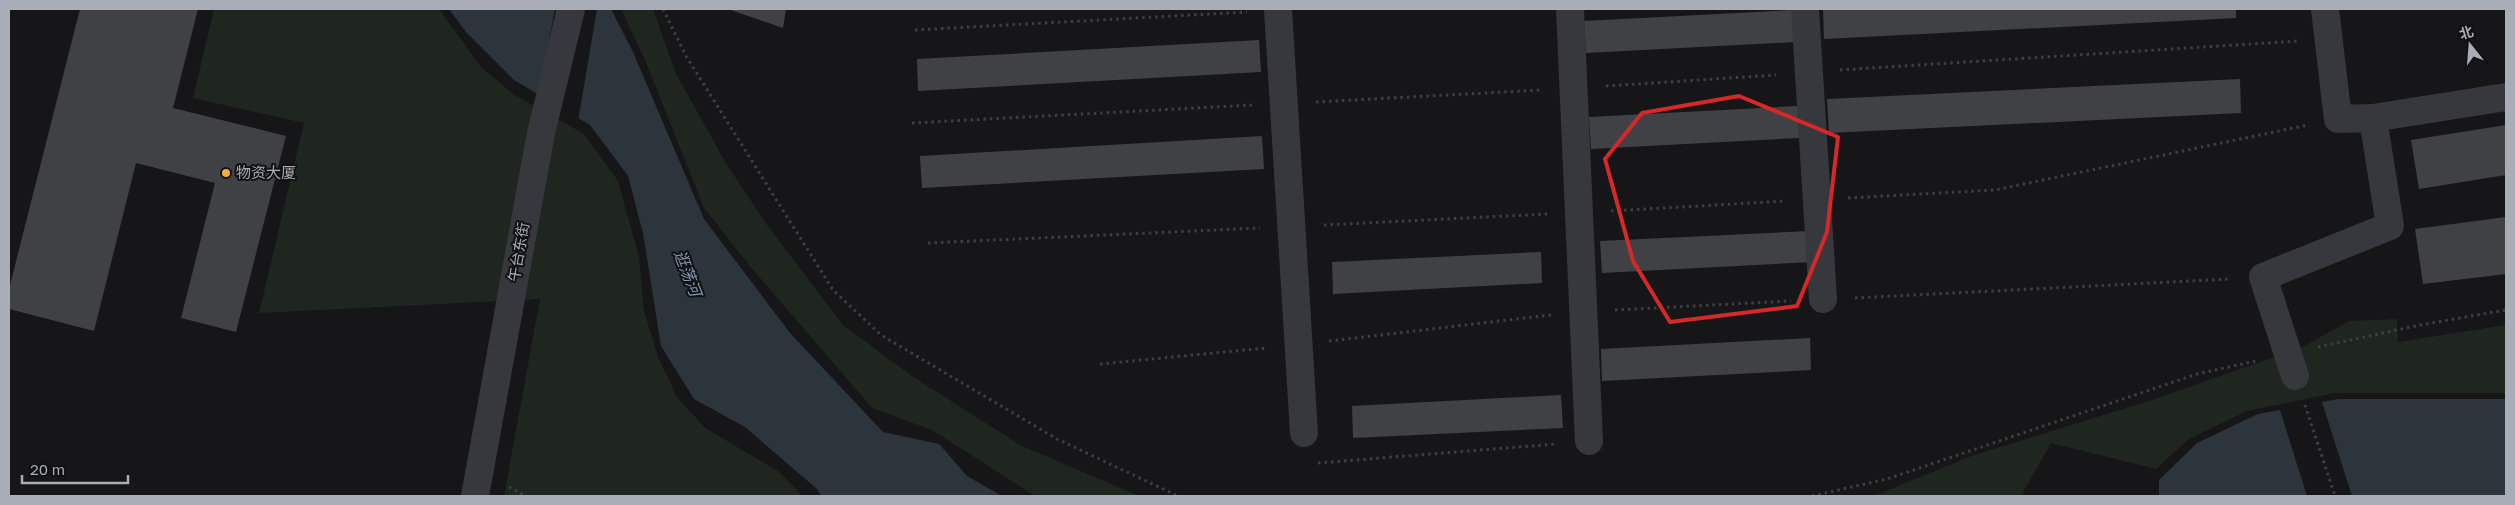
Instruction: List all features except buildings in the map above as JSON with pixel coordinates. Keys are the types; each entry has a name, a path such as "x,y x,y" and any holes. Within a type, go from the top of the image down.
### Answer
{"street":[{"name":"午台东街","path":"475,496 541,133 571,9"},
{"path":"1570,9 1589,441"},
{"path":"1804,9 1819,199 1824,299"},
{"path":"2325,9 2338,119 2373,118 2506,97"},
{"path":"1278,10 1304,433"},
{"path":"2295,376 2264,277 2390,226 2373,118"}],"path":[{"path":"662,9 686,56 833,290 881,335 1057,439 1178,496"},
{"path":"915,30 1278,10"},
{"path":"912,124 1574,88 2328,39"},
{"path":"928,243 1579,213 1995,190 2338,119"},
{"path":"1100,364 1298,344 1584,311 2264,277"},
{"path":"2314,348 2420,325 2506,310"},
{"path":"1812,496 1887,479 2197,374 2265,359"},
{"path":"2295,376 2335,496"},
{"path":"1304,433 1302,464 1589,441"}],"highlighted area":[{"path":"1739,96 1838,137 1827,232 1797,306 1670,322 1633,261 1605,159 1642,113"}],"shaded area":[{"path":"214,9 439,9 481,67 513,94 584,134 618,181 639,257 644,311 658,357 677,397 705,428 778,471 803,496 504,496 540,299 259,313 304,123 193,98"},
{"path":"621,9 653,9 676,74 727,165 767,225 843,325 912,376 1020,445 1139,496 1035,496 932,430 872,408 749,265 704,208 645,60"},
{"path":"2397,319 2398,342 2506,325 2506,393 2335,393 2247,411 2189,439 2156,469 2051,443 2022,494 2025,496 1873,496 1974,455 2149,401 2303,347 2349,321"}],"water":[{"name":"逛荡河","path":"449,9 611,9 633,52 704,219 790,333 883,432 939,444 967,476 1002,496 821,496 817,489 745,427 694,399 661,346 643,233 628,176 590,125 514,80 466,32"},
{"path":"2338,399 2506,399 2506,496 2159,496 2159,480 2197,443 2258,414"}],"pier":[{"path":"555,9 597,9 578,121 538,97"},
{"path":"2321,399 2352,496 2307,496 2279,407"}],"place":[{"name":"物资大厦","path":"226,173"}]}
